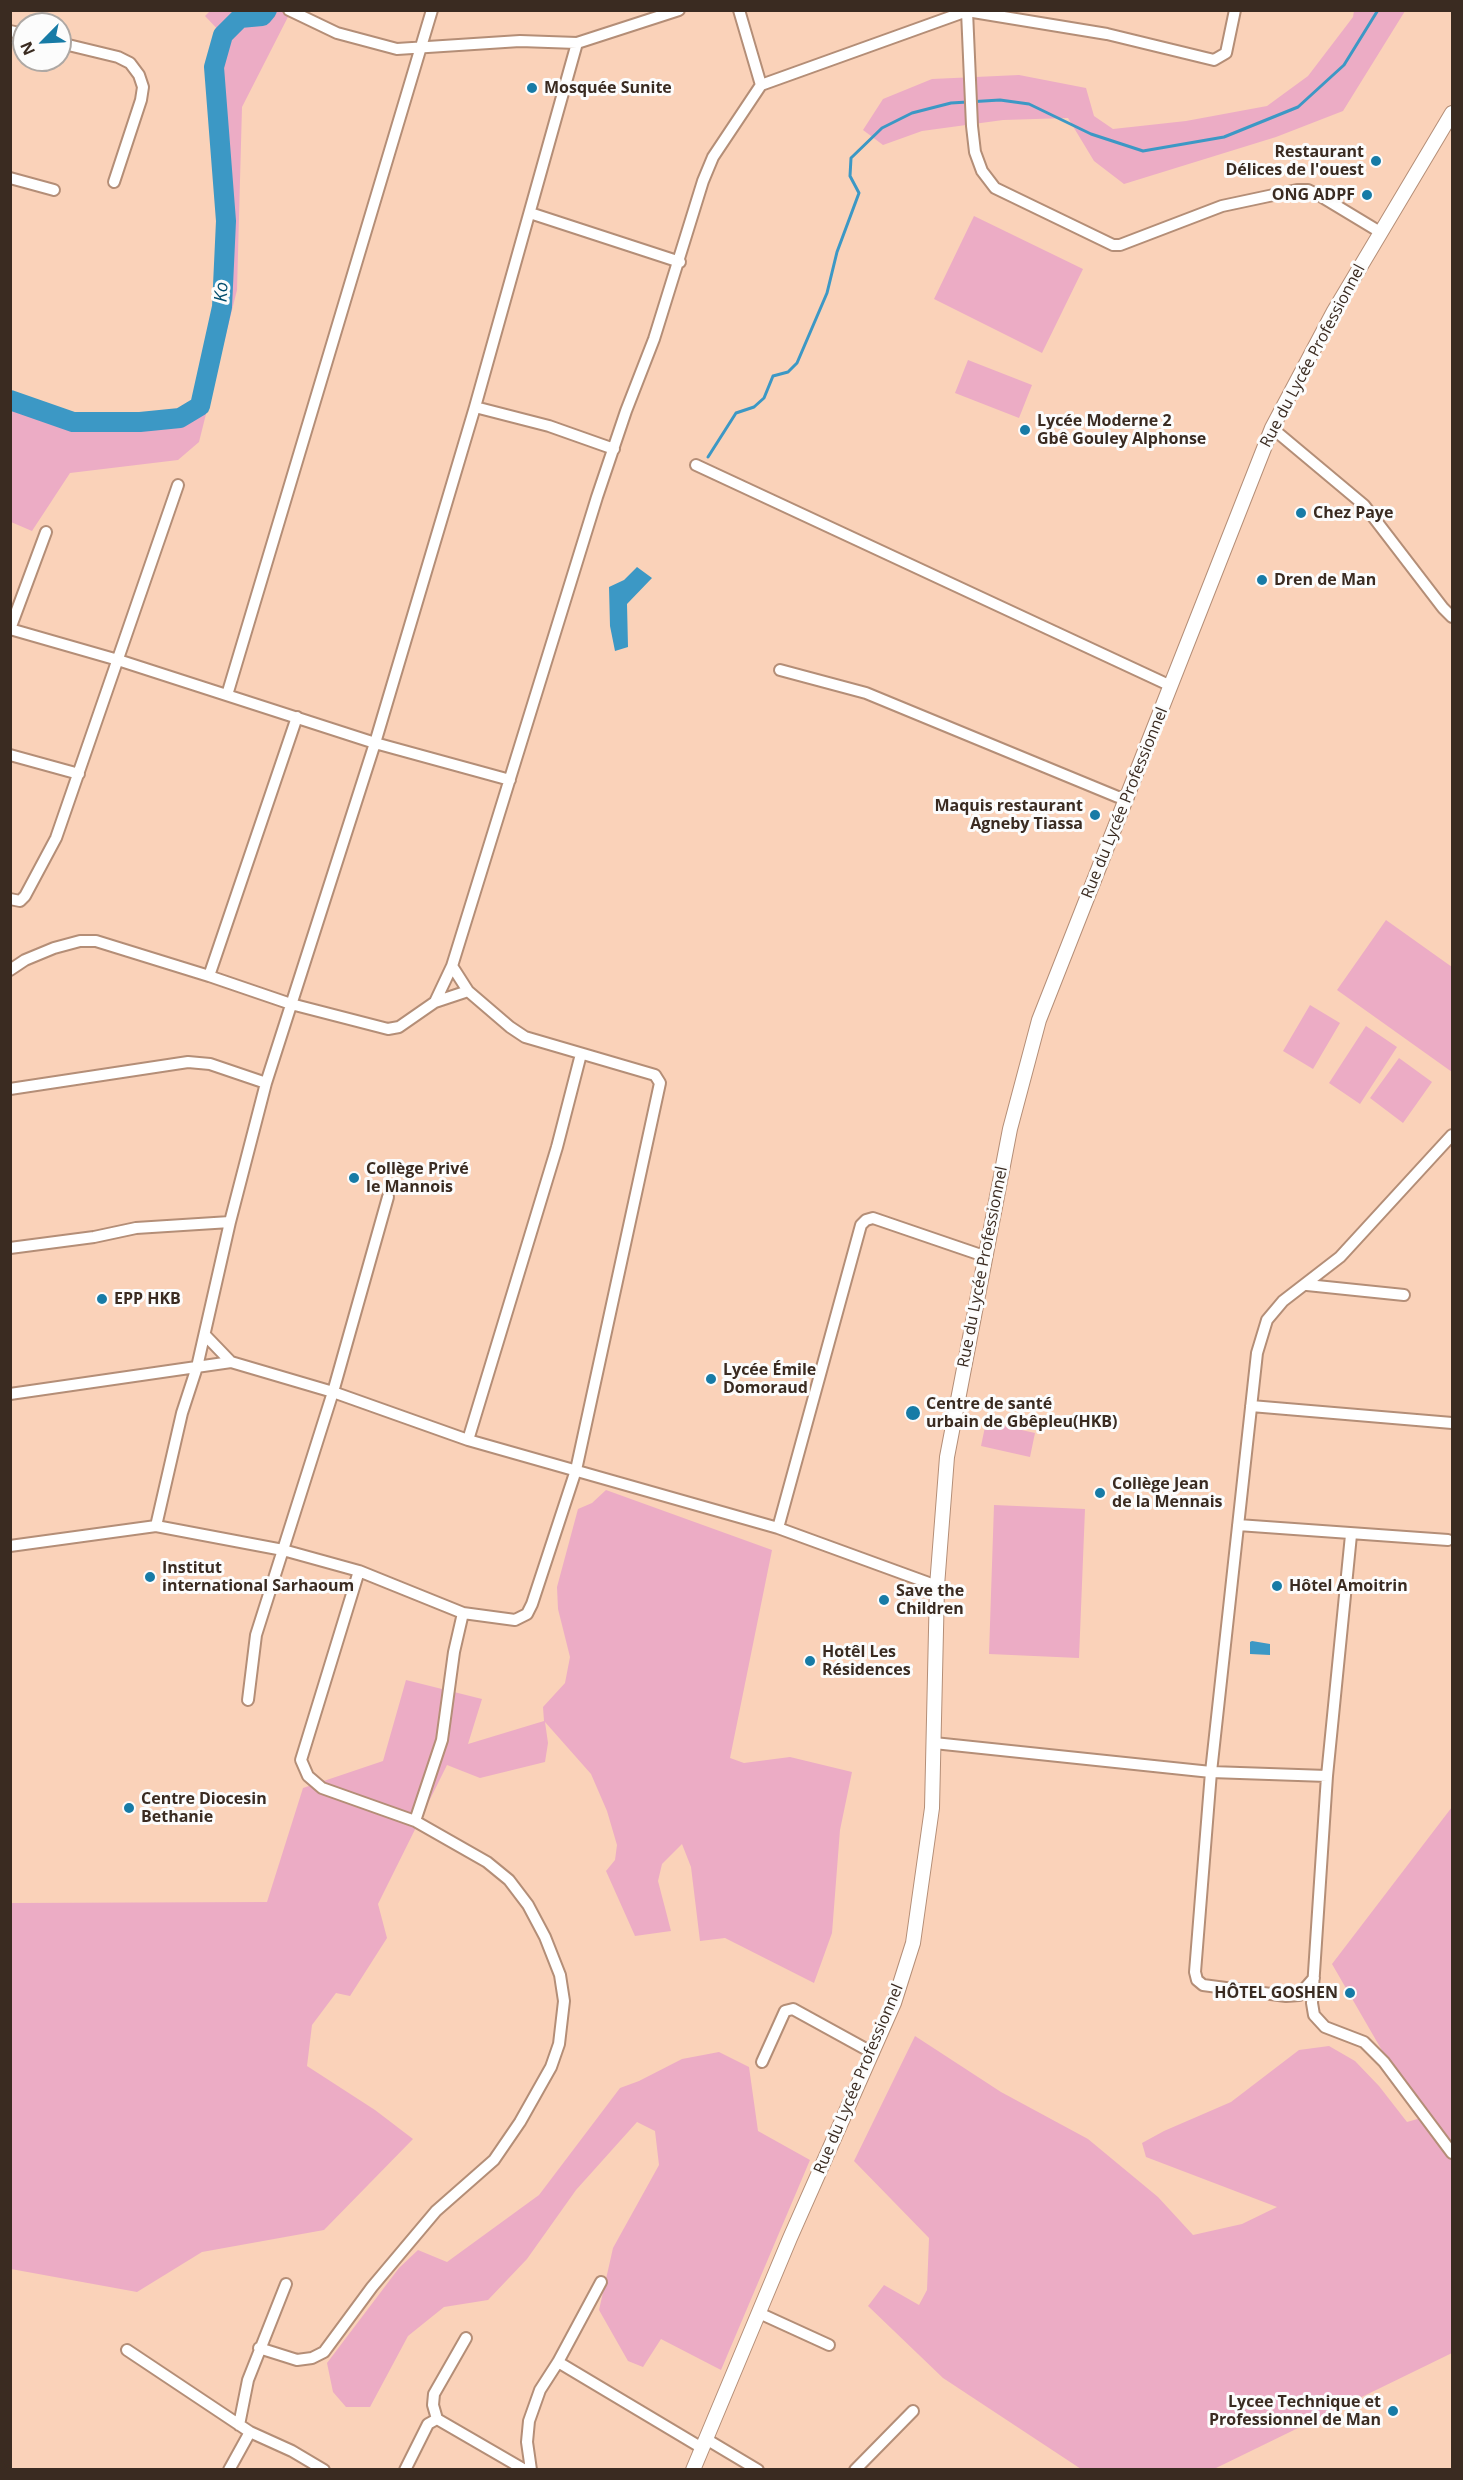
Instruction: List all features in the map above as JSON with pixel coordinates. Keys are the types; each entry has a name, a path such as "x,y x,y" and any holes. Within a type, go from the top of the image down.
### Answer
{"main road":[{"name":"Rue du Lycée Professionnel","path":"693,2469 894,2003 913,1943 932,1808 938,1586 947,1457 1010,1129 1039,1020 1124,799 1272,428 1334,311 1452,113"}],"street":[{"path":"289,10 338,33 397,49 520,41 577,43 679,10"},
{"path":"227,695 432,10"},
{"path":"738,10 761,85"},
{"path":"435,1002 452,966 597,497 680,262 695,207 713,157 732,125 761,85 954,13 967,11 1107,34 1214,60 1226,53 1235,10"},
{"path":"967,11 975,152 982,171 995,188 1113,245 1120,246 1222,206 1298,190 1308,190 1322,197 1380,232"},
{"path":"156,1526 182,1413 197,1367 230,1222 266,1083 375,743 475,407 577,43"},
{"path":"72,46 118,57 130,63 139,75 143,87 141,100 114,182"},
{"path":"10,178 54,190"},
{"path":"530,213 680,262"},
{"path":"475,407 549,426 614,449"},
{"path":"1272,428 1364,505 1452,617"},
{"path":"696,465 1171,686"},
{"path":"10,899 20,901 25,896 56,838 178,485"},
{"path":"46,532 11,629 118,660 375,743 510,780"},
{"path":"780,670 866,693 1124,799"},
{"path":"209,976 297,717"},
{"path":"10,755 79,774"},
{"path":"10,970 25,960 54,948 80,941 96,941 291,1004 388,1029 399,1027 435,1002 468,991"},
{"path":"10,1546 156,1526 283,1550 359,1571 463,1613 515,1620 527,1614 576,1470 660,1083 655,1075 525,1036 510,1027 468,991 452,966"},
{"path":"468,1440 557,1147 581,1054"},
{"path":"10,1089 188,1062 210,1064 266,1083"},
{"path":"1314,1978 1299,1995 1286,1996 1203,1985 1197,1980 1195,1972 1211,1772 1257,1353 1267,1320 1283,1301 1307,1285 1340,1257 1452,1135"},
{"path":"248,1700 256,1635 333,1392 388,1197"},
{"path":"778,1528 861,1225 873,1218 984,1256"},
{"path":"10,1248 136,1228 230,1222"},
{"path":"1307,1285 1404,1295"},
{"path":"205,1335 231,1362"},
{"path":"10,1394 231,1362 333,1392 468,1440 778,1528 938,1586"},
{"path":"1251,1406 1452,1423"},
{"path":"1238,1525 1351,1535 1448,1540"},
{"path":"1351,1535 1327,1776 1312,2003 1314,2015 1325,2027 1364,2042 1384,2062 1452,2153"},
{"path":"259,2348 297,2360 312,2358 324,2352 372,2287 436,2211 494,2160 520,2122 551,2067 559,2044 564,2001 560,1975 545,1936 528,1905 509,1880 487,1862 415,1821 322,1788 308,1776 301,1760 359,1571"},
{"path":"415,1821 442,1740 454,1652 463,1613"},
{"path":"934,1743 1211,1772 1327,1776"},
{"path":"762,2062 785,2011 793,2009 873,2053"},
{"path":"531,2469 527,2442 529,2421 540,2390 601,2283"},
{"path":"239,2425 248,2380 286,2284"},
{"path":"759,2313 829,2345"},
{"path":"466,2338 434,2394 433,2405 437,2419 525,2469"},
{"path":"127,2350 250,2432 324,2469"},
{"path":"558,2362 704,2444 758,2469"},
{"path":"855,2469 913,2411"},
{"path":"405,2469 429,2424 437,2419"},
{"path":"229,2469 250,2432"}],"shaded area":[{"path":"210,11 291,11 242,107 237,290 199,442 178,460 70,473 32,531 11,522 10,400 73,422 140,422 180,418 200,406 222,307 226,221 214,67 223,35 205,16"},
{"path":"1354,11 1405,11 1343,111 1276,137 1124,184 1094,161 1068,118 1003,120 922,131 883,145 863,130 883,99 932,79 1019,75 1086,88 1094,116 1113,129 1186,121 1267,106 1308,76 1353,17"},
{"path":"974,216 1083,269 1042,353 934,299"},
{"path":"968,360 1032,385 1019,418 955,393"},
{"path":"1386,920 1452,967 1452,1072 1337,990"},
{"path":"1310,1005 1340,1023 1313,1069 1283,1051"},
{"path":"1366,1026 1397,1047 1360,1104 1329,1083"},
{"path":"1399,1058 1432,1082 1403,1123 1370,1098"},
{"path":"986,1422 1035,1433 1030,1457 981,1446"},
{"path":"606,1490 772,1550 730,1758 744,1763 790,1757 852,1772 840,1830 832,1933 814,1983 725,1938 700,1941 691,1867 682,1844 662,1864 658,1881 671,1931 635,1936 606,1871 615,1860 617,1845 607,1811 591,1774 545,1722 548,1743 545,1762 480,1778 447,1765 378,1904 387,1938 350,1996 336,1993 312,2025 307,2066 375,2110 413,2139 324,2230 202,2252 137,2292 11,2269 10,1903 267,1902 303,1788 383,1761 406,1680 482,1699 468,1744 544,1721 543,1707 565,1683 570,1657 558,1609 557,1587 578,1509 592,1503"},
{"path":"994,1505 1085,1509 1079,1658 989,1654"},
{"path":"1452,1807 1452,2353 1214,2469 1081,2469 943,2378 868,2306 884,2285 919,2305 927,2290 929,2238 854,2161 915,2036 1001,2092 1088,2139 1158,2197 1193,2235 1242,2224 1277,2207 1146,2157 1142,2143 1231,2102 1299,2050 1329,2046 1355,2061 1379,2086 1407,2122 1421,2118 1332,1964"},
{"path":"719,2052 749,2067 758,2131 810,2160 721,2370 661,2339 643,2367 628,2361 599,2310 613,2248 659,2165 655,2131 637,2122 576,2190 527,2259 488,2300 444,2307 408,2336 370,2407 346,2407 333,2392 327,2363 399,2268 418,2250 447,2262 539,2195 620,2088 682,2059"}],"water":[{"path":"637,567 652,578 627,604 628,647 615,651 610,626 609,587 624,580"},
{"path":"1250,1642 1270,1644 1270,1655 1250,1654"}],"waterway":[{"name":"Ko","path":"10,400 73,422 140,422 180,418 200,406 222,307 226,221 214,67 223,35 240,18 262,16 267,10"},
{"path":"708,457 736,413 754,407 764,398 773,376 788,372 797,363 827,293 837,252 859,193 850,176 851,158 882,128 912,113 951,103 1000,100 1029,104 1091,134 1143,151 1224,137 1298,107 1344,65 1378,10"}],"place":[{"name":"Mosquée Sunite","path":"532,88"},
{"name":"Restaurant Délices de l'ouest","path":"1376,161"},
{"name":"ONG ADPF","path":"1367,195"},
{"name":"Lycée Moderne 2 Gbê Gouley Alphonse","path":"1025,430"},
{"name":"Chez Paye","path":"1301,513"},
{"name":"Dren de Man","path":"1262,580"},
{"name":"Maquis restaurant Agneby Tiassa","path":"1095,815"},
{"name":"Collège Privé le Mannois","path":"354,1178"},
{"name":"EPP HKB","path":"102,1299"},
{"name":"Lycée Émile Domoraud","path":"711,1379"},
{"name":"Centre de santé urbain de Gbêpleu(HKB)","path":"913,1413"},
{"name":"Collège Jean de la Mennais","path":"1100,1493"},
{"name":"Institut international Sarhaoum","path":"150,1577"},
{"name":"Hôtel Amoitrin","path":"1277,1586"},
{"name":"Save the Children","path":"884,1600"},
{"name":"Hotêl Les Résidences","path":"810,1661"},
{"name":"Centre Diocesin Bethanie","path":"129,1808"},
{"name":"HÔTEL GOSHEN","path":"1350,1993"},
{"name":"Lycee Technique et Professionnel de Man","path":"1393,2411"}]}
